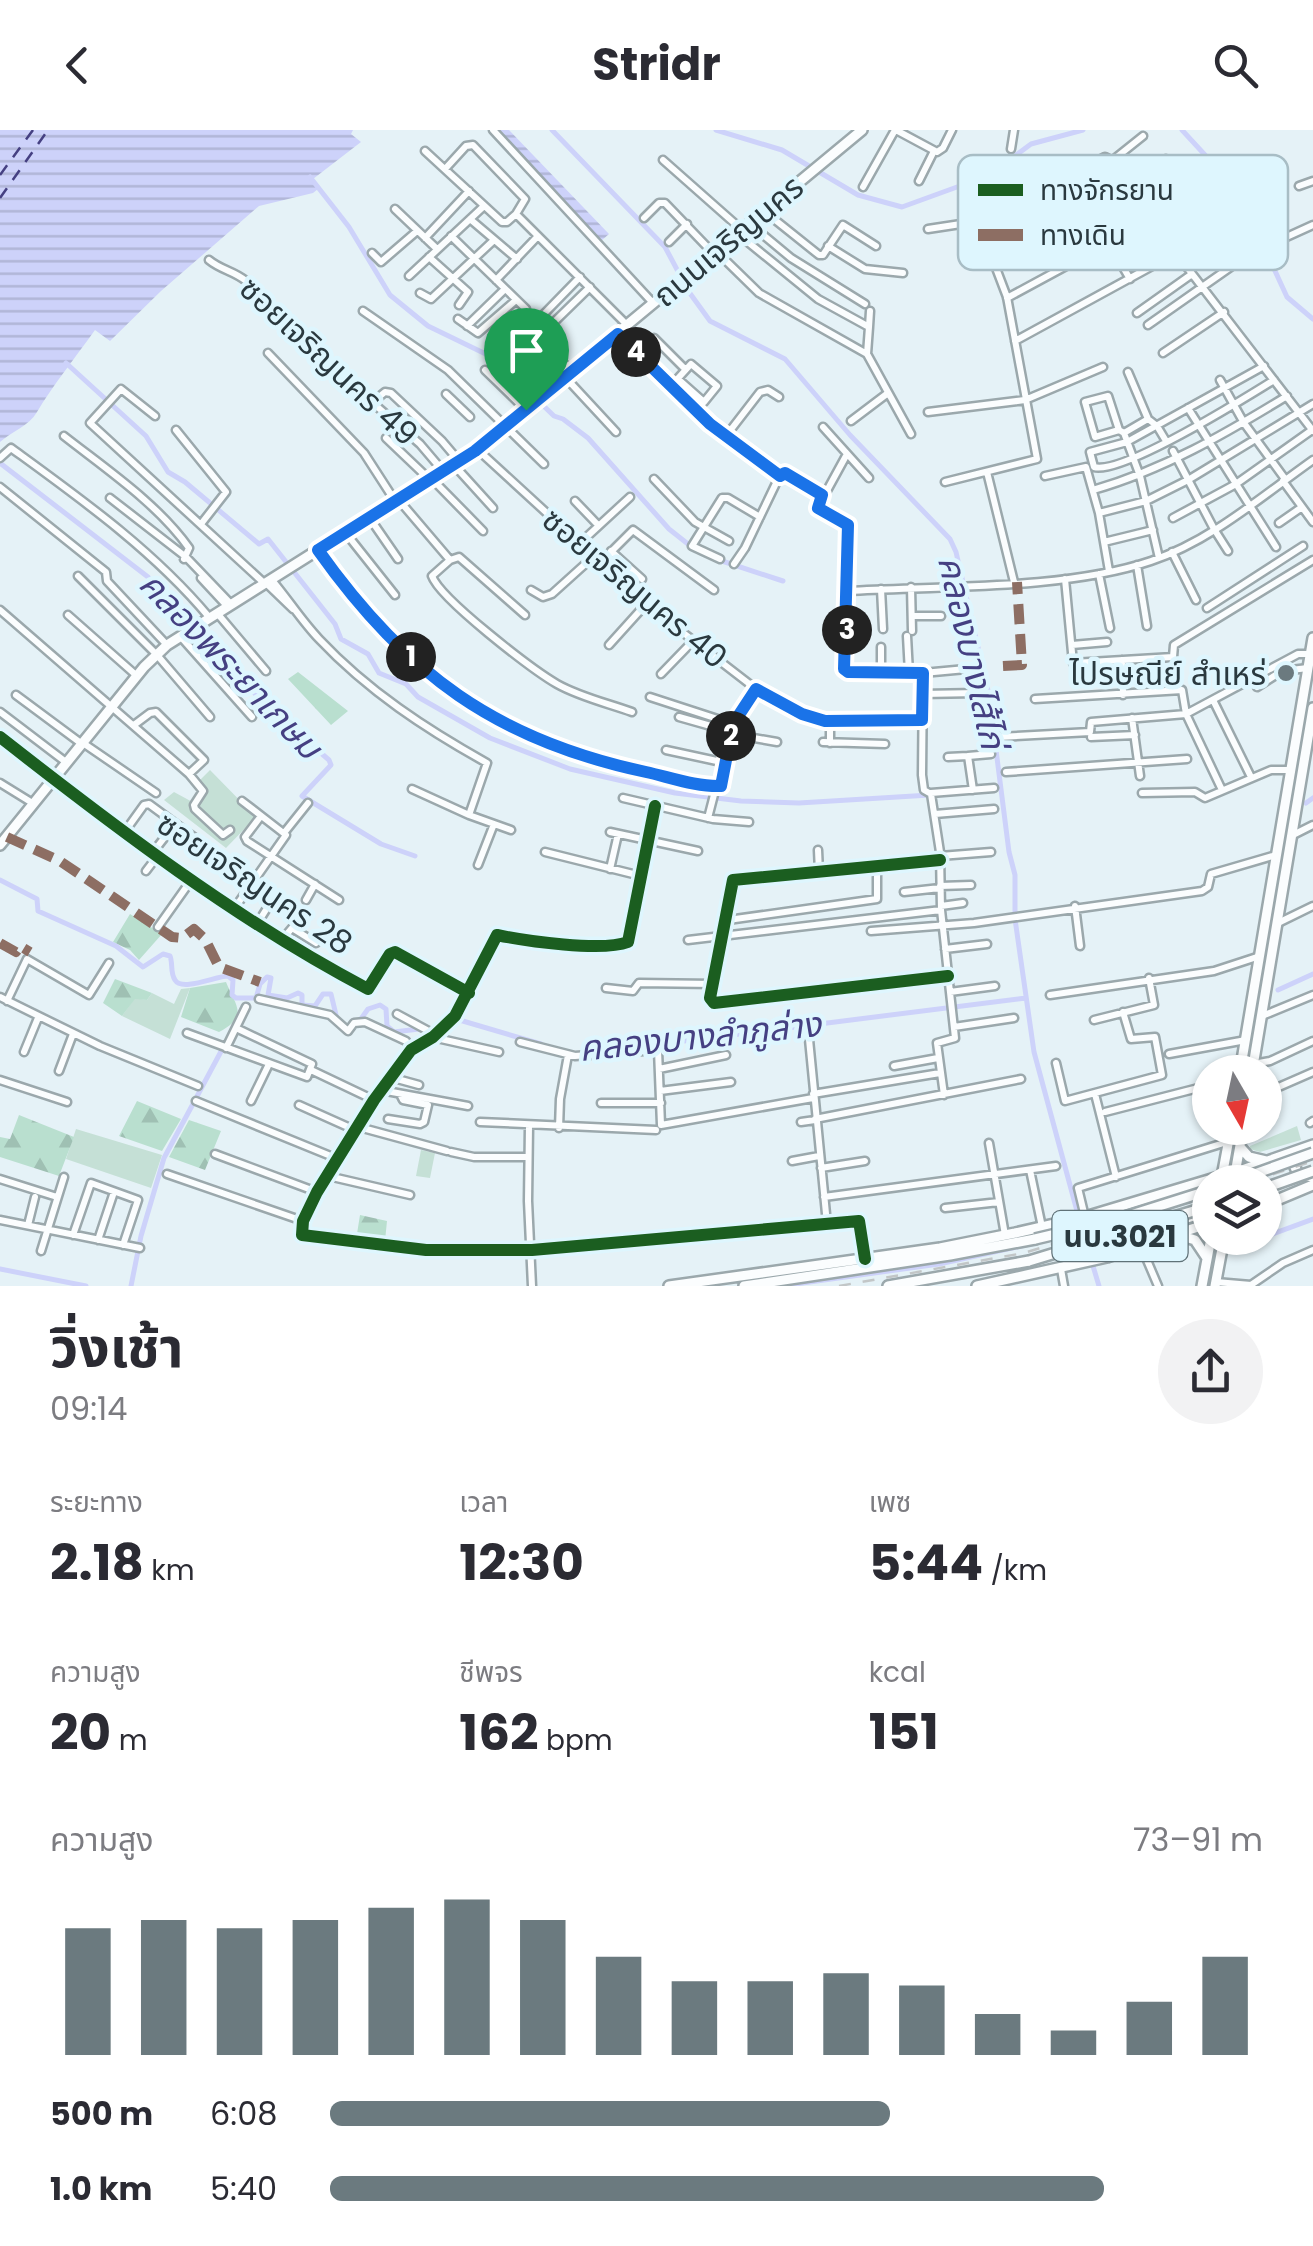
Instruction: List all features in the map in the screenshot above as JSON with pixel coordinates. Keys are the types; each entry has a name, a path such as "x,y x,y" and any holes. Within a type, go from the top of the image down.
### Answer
{"main road":[{"name":"ถนนเจริญนคร","path":"0,845 137,676 167,645 477,449 862,130"},
{"path":"1243,1055 1311,655"},
{"path":"1255,1055 1313,708"},
{"path":"1240,1147 1248,1157 1268,1162"},
{"path":"1237,1165 1240,1147"},
{"path":"1262,1165 1310,1149"},
{"path":"1269,1165 1310,1149"},
{"path":"1310,1149 1296,1154 1294,1165 1298,1174 1313,1174"},
{"path":"1282,1183 1313,1174"},
{"path":"1282,1198 1313,1184"},
{"path":"744,1286 1042,1227 1192,1187"},
{"name":"นบ.3021","path":"798,1278 1035,1239 1116,1220 1192,1196"},
{"name":"นบ.3021","path":"888,1286 1029,1262 1192,1214"},
{"path":"1085,1217 1123,1216 1133,1227 1148,1230 1192,1215"},
{"path":"1107,1257 1134,1239 1133,1227"},
{"path":"978,1286 1107,1257 1192,1229"},
{"path":"1176,1235 1196,1240 1207,1260"},
{"path":"669,1286 940,1248"},
{"path":"1202,1286 1208,1255"},
{"path":"1216,1284 1221,1255"}],"street":[{"path":"493,130 653,303"},
{"path":"863,187 896,130 934,151"},
{"path":"918,181 934,151 943,148 952,130"},
{"path":"1011,131 1011,149"},
{"path":"1120,155 1143,136"},
{"path":"424,150 445,170 469,191 484,206 504,223 516,214 525,199 473,145 466,146 445,170"},
{"path":"663,160 818,298 870,326"},
{"path":"1299,186 1313,181"},
{"path":"425,238 469,191"},
{"path":"644,218 663,202 758,293 867,354 911,434"},
{"path":"409,276 484,206"},
{"path":"395,210 437,249"},
{"path":"764,211 817,254 823,254 842,225 876,246"},
{"path":"516,214 628,325"},
{"path":"470,218 518,260"},
{"path":"668,242 687,224"},
{"path":"1288,237 1313,225"},
{"path":"928,230 958,226"},
{"path":"743,228 868,308 867,354"},
{"path":"372,253 384,265 418,231"},
{"path":"450,236 527,312 524,326 616,432"},
{"path":"496,280 538,236"},
{"path":"420,293 431,300 494,240"},
{"path":"828,246 865,269 903,273"},
{"path":"429,256 468,292 459,304"},
{"name":"ซอยเจริญนคร 49","path":"209,260 222,271 238,275 312,350 420,444 443,471"},
{"path":"945,482 1037,459 999,270"},
{"path":"1007,298 1058,270"},
{"path":"1124,270 1130,279"},
{"path":"1015,341 1147,270"},
{"path":"1173,518 1236,484 1313,430 1189,270"},
{"path":"1148,325 1227,270"},
{"path":"1137,314 1192,274"},
{"path":"540,318 580,278"},
{"path":"549,327 590,287"},
{"path":"466,326 506,289"},
{"path":"458,318 478,334 516,300"},
{"path":"363,310 427,354 466,387 544,464"},
{"path":"1163,353 1224,312"},
{"path":"618,334 726,436 780,476"},
{"path":"654,338 685,369"},
{"path":"501,343 552,388"},
{"path":"268,353 364,453 396,500 450,560"},
{"path":"671,386 685,369 693,364 716,383 716,388 708,402 704,402 678,379"},
{"path":"1159,558 1140,476 1134,459 1123,435 1108,396 1085,402 1095,436 1123,435 1157,426 1264,366"},
{"path":"928,412 1025,400 1103,367"},
{"path":"486,370 526,410"},
{"path":"1128,372 1148,419 1166,441"},
{"path":"1220,380 1313,522"},
{"path":"1148,419 1090,452 1094,467 1101,469 1134,459 1274,380"},
{"path":"466,387 450,397 470,417"},
{"path":"155,416 124,390 107,402 91,425 267,581 330,650 404,714 488,764 469,815"},
{"path":"726,436 760,392 768,390 779,398"},
{"path":"374,401 385,392 391,393 442,440 492,508"},
{"path":"851,421 888,392"},
{"path":"1092,490 1140,476 1287,396"},
{"path":"1099,513 1146,502 1221,462 1313,404"},
{"path":"1188,408 1276,547"},
{"path":"823,428 869,478"},
{"path":"176,430 224,488 225,496 201,524"},
{"path":"64,436 188,545 184,557"},
{"path":"386,438 482,532"},
{"path":"0,458 11,448 124,535 213,615 266,671"},
{"name":"ซอยเจริญนคร 40","path":"477,449 646,604 756,689 802,714 830,721 922,720"},
{"path":"846,454 818,508 849,527 844,669 909,673 966,669"},
{"path":"1175,455 1228,551"},
{"path":"848,591 1065,579 1137,565 1172,552 1214,529 1313,460"},
{"path":"1044,476 1082,466 1089,474 1109,571"},
{"path":"987,472 1014,582"},
{"path":"734,564 780,476 785,473 822,495"},
{"path":"654,479 702,528 729,541"},
{"path":"0,487 106,572 107,581 167,645"},
{"path":"720,559 693,547 724,496 760,517"},
{"path":"578,544 630,497"},
{"path":"110,498 184,557 229,605"},
{"path":"575,501 598,525"},
{"path":"1279,523 1302,507"},
{"path":"369,517 398,559"},
{"path":"153,532 164,521"},
{"path":"531,590 542,597 552,594 634,530 714,590"},
{"path":"1104,542 1153,530"},
{"path":"345,532 396,595"},
{"path":"1208,608 1303,546"},
{"path":"318,550 354,598 455,696 529,738 714,795"},
{"path":"611,551 642,578"},
{"path":"1172,552 1196,600"},
{"path":"525,615 462,558 450,560 432,576 433,582 523,661 570,690 632,712"},
{"path":"1065,579 1073,663 1173,657 1174,645 1313,560"},
{"path":"1137,565 1147,626"},
{"path":"1100,574 1110,628"},
{"path":"78,576 156,655 210,718"},
{"path":"1256,578 1263,590"},
{"path":"909,673 912,587"},
{"path":"880,589 883,629"},
{"path":"609,645 646,604"},
{"path":"0,610 189,774 203,791 194,805 196,809 223,835 230,830"},
{"path":"68,616 137,676"},
{"path":"912,616 941,616"},
{"path":"179,636 252,718"},
{"path":"661,674 694,640"},
{"path":"1072,645 1107,642"},
{"path":"881,647 882,672"},
{"path":"998,737 1090,732 1091,722 1186,714 1298,654 1311,655"},
{"path":"1257,687 1311,655"},
{"path":"1122,660 1123,695"},
{"path":"923,673 924,790 931,795 994,788"},
{"path":"708,818 714,795 722,785 732,730 756,689"},
{"path":"1035,699 1182,690 1186,714 1222,790"},
{"path":"922,694 978,693"},
{"path":"16,695 156,793"},
{"path":"650,697 732,730"},
{"path":"1213,700 1251,778"},
{"path":"0,712 66,762"},
{"path":"134,725 156,712 204,760 189,774"},
{"path":"679,717 778,742"},
{"path":"1132,718 1140,776"},
{"path":"830,721 827,742 885,744"},
{"path":"1091,737 1134,735"},
{"name":"ซอยเจริญนคร 28","path":"0,737 234,909 281,941 368,989 395,952 469,993"},
{"path":"666,750 726,763"},
{"path":"948,757 991,754"},
{"path":"968,756 973,790"},
{"path":"1006,772 1187,758"},
{"path":"1142,793 1195,792 1203,799 1272,770 1290,770"},
{"path":"0,783 34,804"},
{"path":"412,789 511,830"},
{"path":"931,795 955,1040 938,1043 944,1095"},
{"path":"623,798 708,818 749,822"},
{"path":"242,800 284,833"},
{"path":"234,909 308,803"},
{"path":"126,830 146,804 200,842"},
{"path":"655,806 626,944 550,942 497,934 455,1016 411,1050 374,1100 317,1192 303,1221 304,1238 426,1250 532,1250 860,1221 865,1259"},
{"path":"935,814 994,809"},
{"path":"261,816 245,839 339,900"},
{"path":"146,871 175,824"},
{"path":"478,865 494,824"},
{"path":"1292,836 1313,825"},
{"path":"610,868 614,833 698,851"},
{"path":"818,850 819,872"},
{"path":"545,852 640,876"},
{"path":"948,976 713,1002 710,998 734,880 991,852"},
{"path":"871,931 943,926 1202,891 1208,887 1210,874 1276,855"},
{"path":"728,920 877,899 878,865"},
{"path":"158,927 192,879"},
{"path":"306,900 314,884"},
{"path":"904,892 971,885"},
{"path":"257,924 274,897"},
{"path":"688,940 964,904"},
{"path":"1076,906 1080,946"},
{"path":"1278,923 1313,906"},
{"path":"281,941 292,928 316,942"},
{"path":"945,950 987,944"},
{"path":"109,963 88,995 28,955 4,999 73,1034 198,1086"},
{"path":"1050,995 1214,971 1260,956"},
{"path":"1094,1020 1154,1005 1149,978"},
{"path":"606,988 632,991 639,984 714,984"},
{"path":"950,992 995,986"},
{"path":"1262,1016 1313,995"},
{"path":"258,999 330,1015 345,1030 351,1030 354,1023 365,1022 406,1040 411,1050"},
{"path":"226,1048 246,1006"},
{"path":"1056,1063 1065,1101 1162,1076 1155,1037 1131,1039 1123,1012"},
{"path":"397,1014 434,1036 500,1052"},
{"path":"24,1052 38,1018"},
{"path":"954,1027 1014,1018"},
{"path":"186,1032 306,1078 312,1064 236,1028"},
{"path":"808,1029 827,1224"},
{"path":"60,1071 73,1034"},
{"path":"1169,1054 1246,1040"},
{"path":"1281,1055 1313,1041"},
{"path":"520,1042 568,1056 655,1048 661,1125 940,1073"},
{"path":"659,1069 692,1059 726,1055"},
{"path":"559,1128 568,1056"},
{"path":"894,1066 938,1058"},
{"path":"251,1101 269,1064"},
{"path":"311,1070 374,1100"},
{"path":"1282,1086 1313,1072"},
{"path":"390,1077 418,1084"},
{"path":"800,1122 1021,1079"},
{"path":"0,1080 67,1102"},
{"path":"660,1091 731,1082"},
{"path":"381,1090 468,1106"},
{"path":"1105,1112 1192,1090"},
{"path":"388,1119 424,1122 428,1105 403,1100 400,1094"},
{"path":"1095,1094 1116,1177"},
{"path":"196,1101 338,1159"},
{"path":"601,1103 661,1103"},
{"path":"299,1105 358,1129 449,1152 474,1157 528,1157"},
{"path":"480,1122 656,1130"},
{"path":"529,1126 532,1286"},
{"path":"989,1143 1004,1235"},
{"path":"1085,1217 1078,1188 1218,1145"},
{"path":"215,1154 317,1192"},
{"path":"792,1161 819,1156"},
{"path":"820,1168 865,1162"},
{"path":"824,1197 1056,1166"},
{"path":"1030,1170 1042,1227"},
{"path":"167,1174 303,1221"},
{"path":"328,1176 410,1195"},
{"path":"41,1252 64,1177"},
{"path":"0,1179 58,1197"},
{"path":"73,1235 88,1184 138,1200 123,1244"},
{"path":"98,1240 114,1192"},
{"path":"28,1226 35,1196"},
{"path":"944,1208 999,1202"},
{"path":"0,1220 140,1248"},
{"path":"1142,1246 1158,1286"},
{"path":"1216,1284 1251,1285 1283,1263 1313,1250"},
{"path":"1061,1268 1064,1286"}],"green space":[{"path":"298,672 348,711 331,725 288,679"},
{"path":"210,770 256,817 226,848 164,800 174,792 198,805 207,794 199,781"},
{"path":"130,914 162,934 139,960 130,950 113,942"},
{"path":"115,979 152,993 147,1000 135,999 122,1016 103,1003"},
{"path":"226,982 238,1010 229,1026 219,1032 181,1017 190,988"},
{"path":"190,988 170,1039 122,1016 135,998 147,1000 152,993 174,1004 181,989"},
{"path":"137,1101 181,1119 162,1151 119,1136"},
{"path":"19,1115 74,1137 59,1176 0,1157 0,1137 10,1139"},
{"path":"189,1120 221,1131 205,1170 169,1157"},
{"path":"1297,1126 1301,1140 1260,1152 1250,1149 1252,1145 1282,1145 1282,1132"},
{"path":"76,1129 162,1155 151,1188 66,1159"},
{"path":"421,1150 435,1153 430,1178 416,1176"},
{"path":"360,1215 387,1221 385,1241 356,1240"}],"water":[{"path":"0,130 353,130 351,134 361,142 313,179 318,189 313,193 259,206 110,341 95,330 34,417 0,442"},
{"path":"497,130 509,130 609,234 601,241"}],"waterway":[{"name":"คลองบางไส้ไก่","path":"552,130 665,247 710,321 785,359 850,435 950,539 989,695 1015,875 1015,919 1034,1052 1077,1211"},
{"path":"716,130 782,150 858,195 902,207 958,187"},
{"path":"1016,155 1031,144 1083,130"},
{"path":"1182,130 1205,155"},
{"path":"310,177 349,227 390,295 428,326 494,358 554,416 588,438 669,529 693,548"},
{"path":"1275,270 1287,297 1313,319"},
{"path":"66,363 146,436 168,472 259,544 268,539 335,624 341,639 368,654 379,673 406,684 418,697 490,738 570,769 675,793 799,803 930,795"},
{"name":"คลองพระยาเกษม","path":"0,463 148,577 166,602 270,709 329,760 331,765 302,796 381,844 415,856"},
{"path":"716,559 783,581"},
{"path":"1306,803 1313,798"},
{"name":"คลองบางลำภูล่าง","path":"0,880 37,899 38,911 116,946 143,967 163,954 170,956 173,977 179,983 228,976 233,980 232,995 256,998 267,977 271,978 268,995 287,998 298,993 302,995 302,1005 315,1006 323,994 331,994 337,1019"},
{"path":"1278,990 1313,974"},
{"name":"คลองบางลำภูล่าง","path":"596,1052 1026,998"},
{"name":"คลองบางลำภูล่าง","path":"358,1023 368,1009 380,1005 386,1009 387,1026 394,1032 419,1029"},
{"name":"คลองบางลำภูล่าง","path":"452,1022 456,1019 541,1044"},
{"path":"131,1286 164,1158 225,1044"},
{"path":"1282,1231 1313,1219"},
{"name":"คลองบางไส้ไก่","path":"1082,1229 1090,1255"},
{"path":"1055,1239 1083,1233"},
{"path":"781,1286 939,1264 1035,1243"},
{"name":"คลองบางไส้ไก่","path":"1093,1266 1099,1286"},
{"path":"0,1269 86,1286"}],"ferry route":[{"path":"0,175 33,130"},
{"path":"0,198 48,130"}],"railway":[{"path":"1282,1171 1313,1161"},
{"path":"839,1286 1024,1253 1192,1202"}],"marked path":[{"path":"1003,666 1022,665 1017,582"},
{"path":"7,837 60,861 172,937 182,938 194,929 205,939 219,967 260,982"},
{"path":"0,943 16,952 20,946 30,952"}],"cycle path":[{"path":"0,737 225,903 368,989 395,952 469,993"},
{"path":"655,806 628,942 583,946 497,935 455,1016 433,1037 411,1050 374,1100 317,1192 303,1221 302,1235 426,1250 532,1250 859,1221 865,1259"},
{"path":"940,860 733,880 710,998 714,1003 948,976"}],"place":[{"name":"ไปรษณีย์ สำเหร่","path":"1286,673"}],"route":[{"path":"618,334 710,424 780,476 785,473 822,495 818,508 848,525 844,669 923,673 922,720 825,721 802,714 756,689 733,724 722,785 716,787 612,765 529,738 455,696 362,607 318,550 475,451 526,410 618,334"}]}
